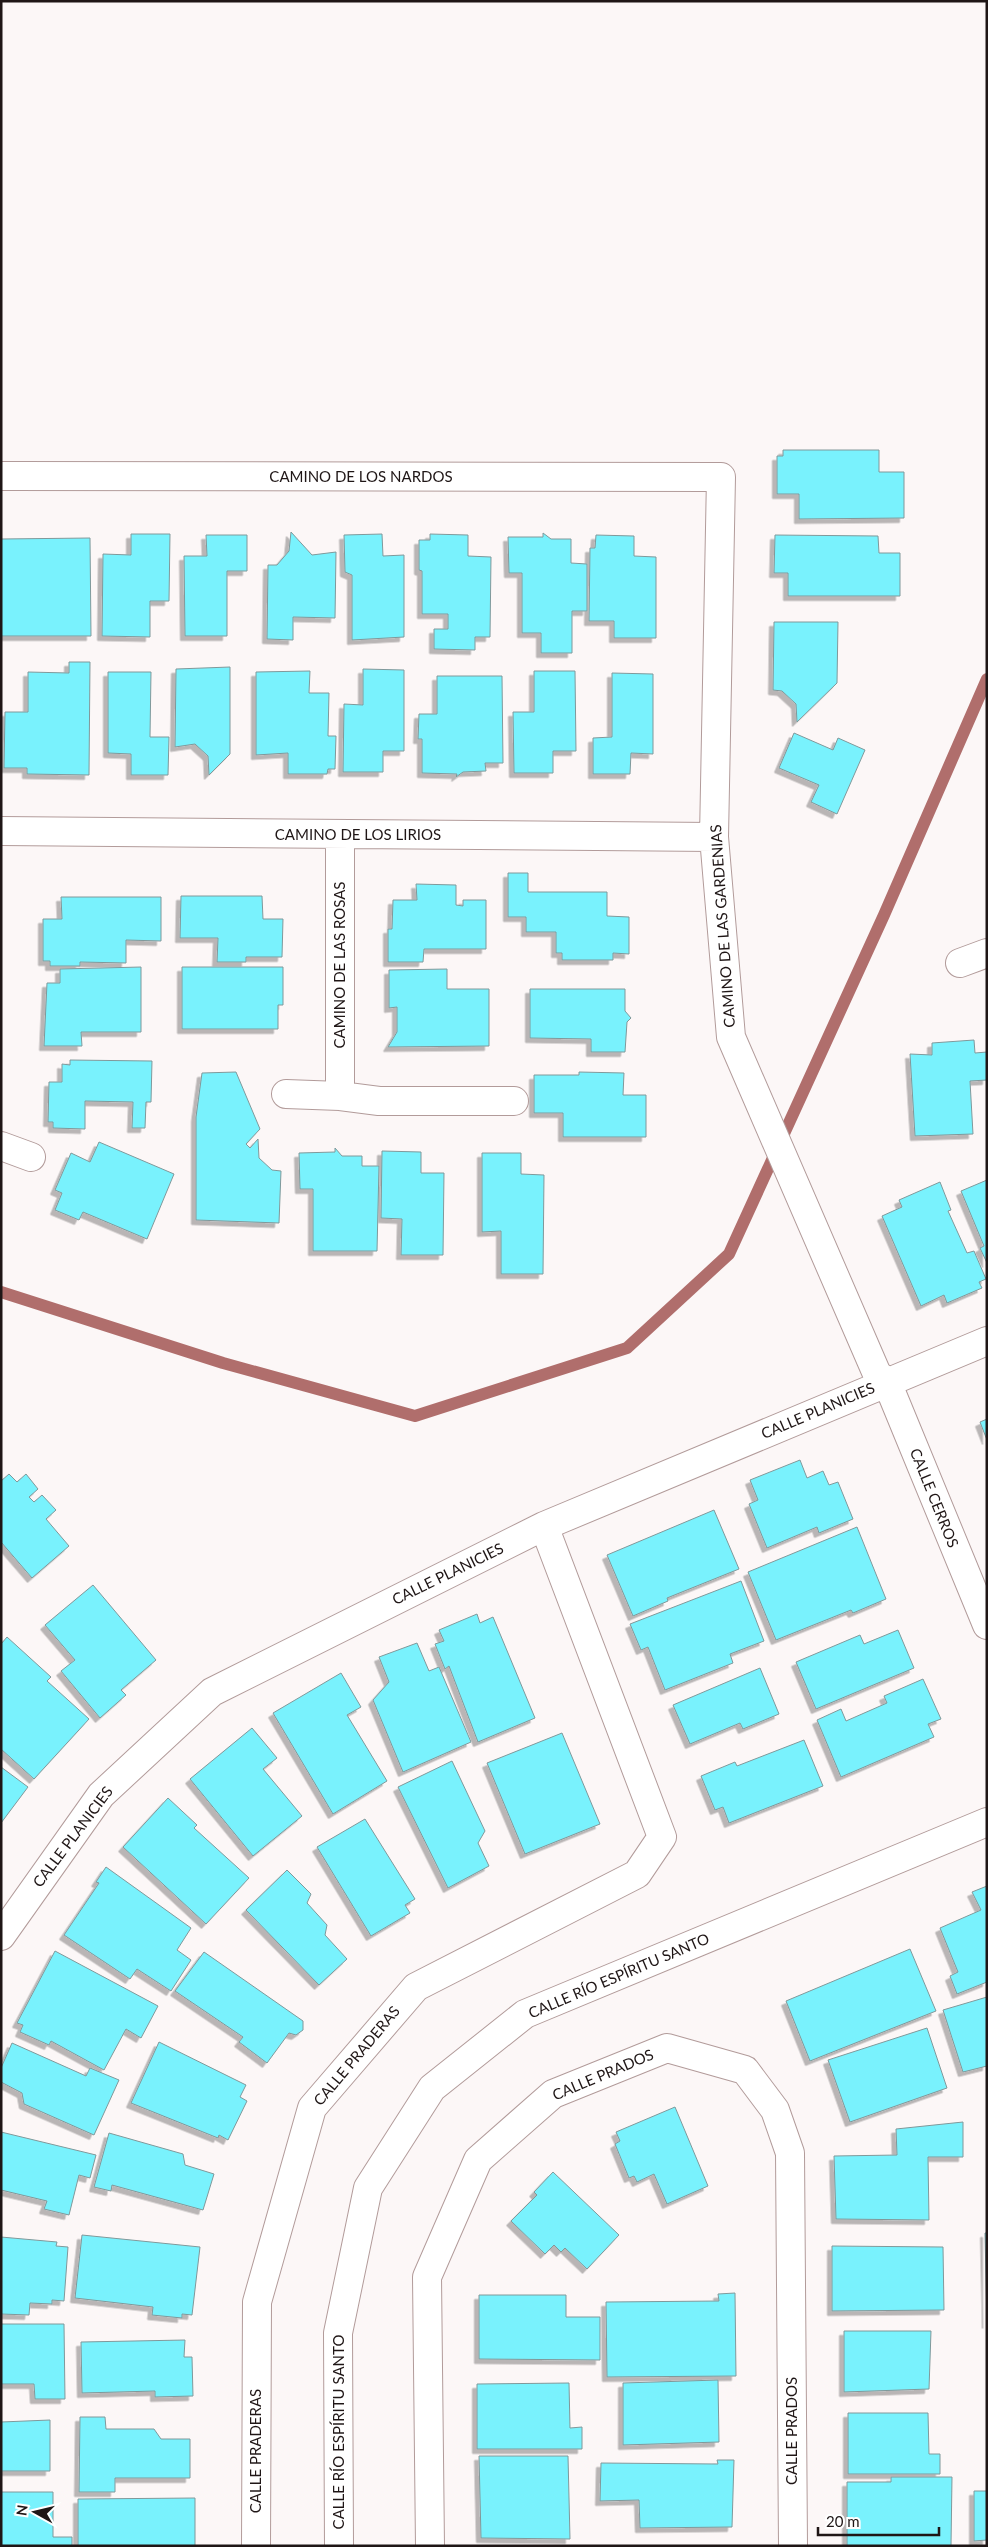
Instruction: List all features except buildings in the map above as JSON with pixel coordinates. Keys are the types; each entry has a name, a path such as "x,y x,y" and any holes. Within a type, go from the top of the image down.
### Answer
{"street":[{"name":"CAMINO DE LOS NARDOS","path":"1,476 722,477"},
{"name":"CAMINO DE LAS GARDENIAS","path":"722,477 714,836 731,1037 882,1378"},
{"name":"CAMINO DE LOS LIRIOS","path":"1,831 340,835 714,836"},
{"name":"CAMINO DE LAS ROSAS","path":"340,835 340,1096"},
{"path":"960,963 987,953"},
{"path":"286,1094 340,1096 379,1101 514,1101"},
{"path":"1,1146 31,1157"},
{"name":"CALLE PLANICIES","path":"1,1936 101,1795 212,1692 544,1526 882,1378 987,1341"},
{"name":"CALLE CERROS","path":"882,1378 987,1625"},
{"name":"CALLE PRADERAS","path":"256,2546 257,2302 312,2108 416,1987 637,1874 662,1837 544,1526"},
{"name":"CALLE RÍO ESPÍRITU SANTO","path":"339,2546 338,2333 368,2188 432,2088 525,2014 987,1822"},
{"name":"CALLE PRADOS","path":"430,2546 427,2277 478,2160 552,2094 667,2048 744,2070 775,2110 790,2153 793,2546"}],"waterway":[{"path":"1,1292 223,1363 415,1416 627,1348 729,1254 884,915 987,679"}]}
